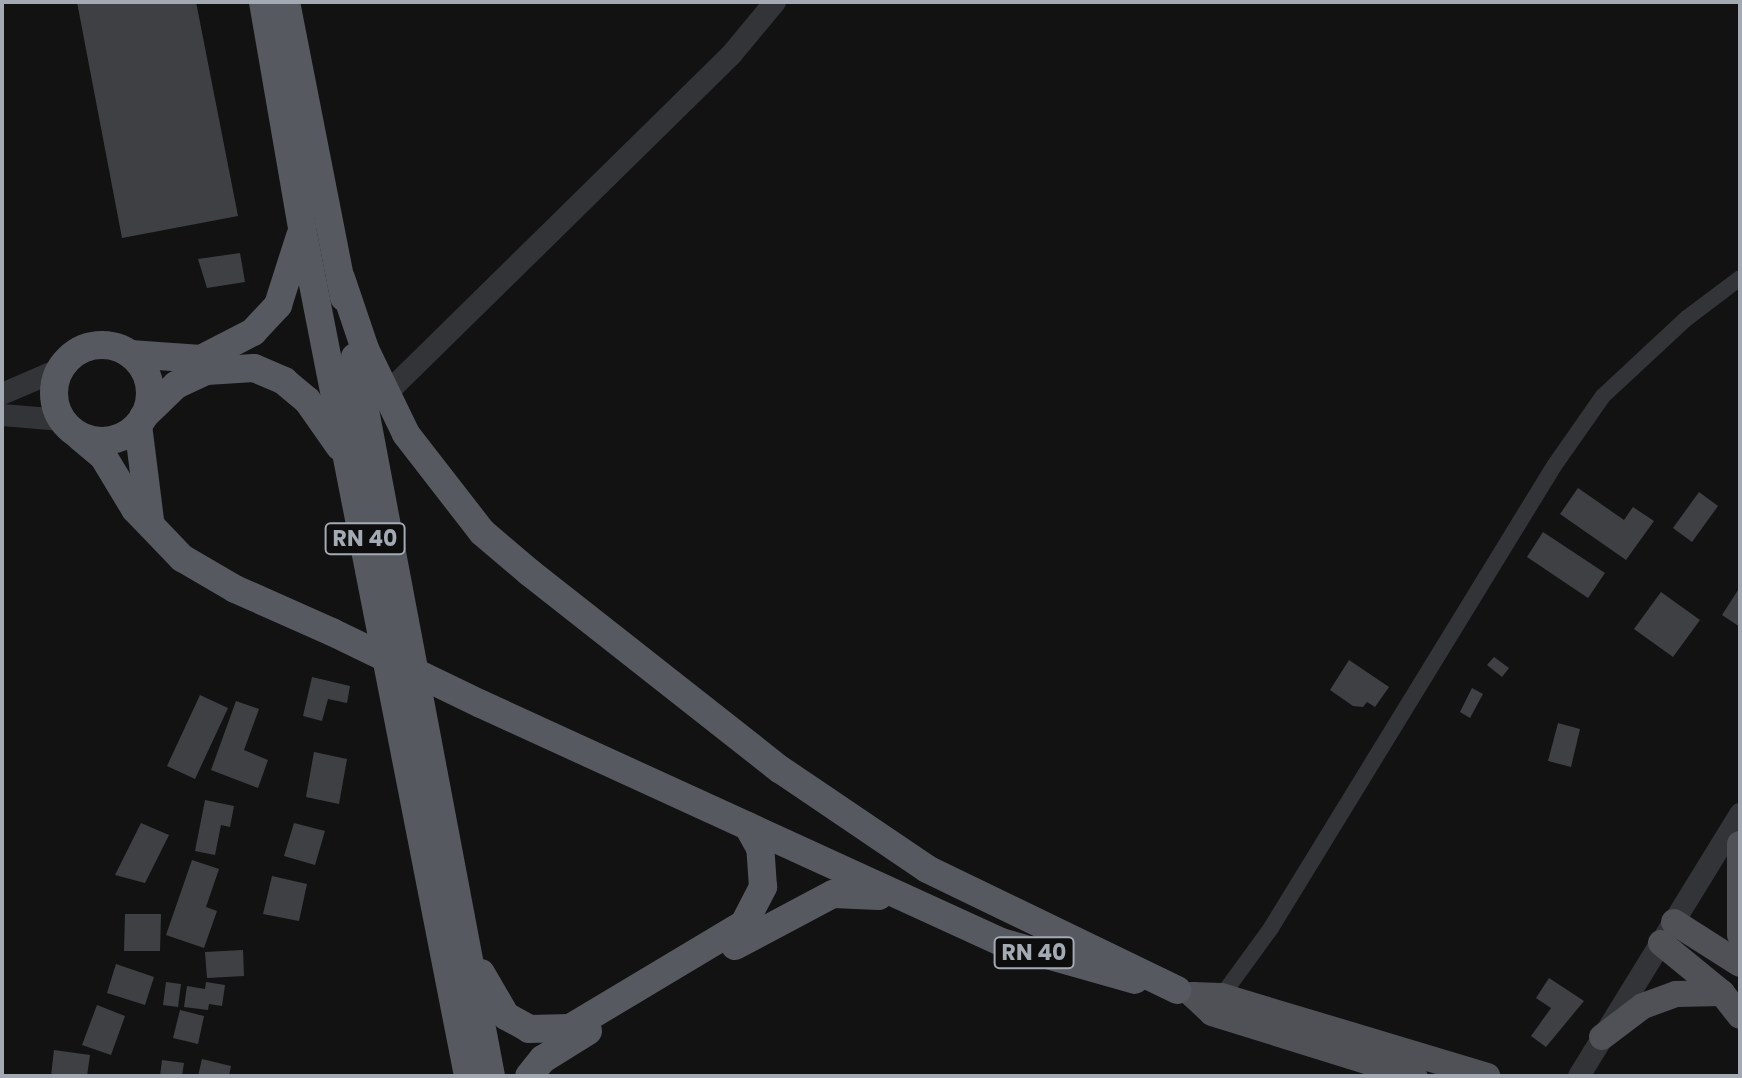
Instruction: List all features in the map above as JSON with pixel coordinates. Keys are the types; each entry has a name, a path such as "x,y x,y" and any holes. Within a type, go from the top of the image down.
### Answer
{"highway":[{"name":"RN 40","path":"263,2 302,228 468,1076"},
{"name":"RN 40","path":"286,2 491,1076"},
{"path":"152,528 103,456 71,428 55,404 60,369 84,348 115,347 130,354 201,359 253,332 278,305 302,228"},
{"path":"341,278 384,396 448,493 482,532 781,770 927,869 1201,999"},
{"path":"130,354 149,383 140,421 152,528"},
{"path":"71,428 111,441 140,421 176,385 206,371 254,368 284,381 307,400 351,466"},
{"name":"RN 40","path":"152,528 201,572 897,898 1061,962 1201,999"},
{"path":"466,938 506,1016 529,1029 570,1028 744,924 763,887 760,848 748,826"},
{"path":"529,1076 568,1043 804,906 841,893 897,898"}],"main road":[{"path":"1740,844 1740,935"},
{"path":"1667,932 1740,964"},
{"path":"1667,932 1740,1016"},
{"path":"1602,1037 1643,1006 1676,994 1722,993"},
{"path":"1201,999 1414,1076"},
{"path":"1201,999 1487,1076"}],"street":[{"path":"384,396 731,55 775,2"},
{"path":"1201,999 1271,928 1554,466 1603,396 1687,318 1740,278"},
{"path":"2,394 60,369"},
{"path":"2,415 71,428"},
{"path":"1579,1076 1740,814"}],"building":[{"path":"77,2 196,2 238,216 122,238"},
{"path":"240,253 245,282 207,288 198,259"},
{"path":"1578,488 1624,520 1633,507 1654,521 1626,560 1560,514"},
{"path":"1699,492 1718,506 1692,542 1673,528"},
{"path":"1543,532 1605,573 1588,598 1527,557"},
{"path":"1740,587 1740,627 1722,615"},
{"path":"1661,592 1700,620 1673,657 1634,629"},
{"path":"1494,657 1509,668 1502,677 1487,665"},
{"path":"1349,660 1389,687 1375,707 1367,702 1363,707 1353,706 1330,690"},
{"path":"312,677 350,686 347,703 328,699 322,721 303,716"},
{"path":"1472,688 1483,694 1470,718 1460,712"},
{"path":"200,695 228,708 195,779 167,766"},
{"path":"236,701 259,709 244,750 268,760 258,788 211,770"},
{"path":"1558,723 1580,729 1571,767 1548,761"},
{"path":"314,752 347,759 339,804 306,797"},
{"path":"205,800 234,806 230,827 221,825 215,855 195,851"},
{"path":"141,823 169,835 145,883 115,875"},
{"path":"294,823 325,831 315,865 284,856"},
{"path":"192,860 219,869 206,907 217,911 204,948 166,935"},
{"path":"272,876 307,884 299,921 263,914"},
{"path":"125,914 161,914 160,951 124,951"},
{"path":"243,950 244,976 207,978 205,952"},
{"path":"116,964 154,977 145,1005 107,993"},
{"path":"1549,978 1584,1001 1546,1047 1531,1036 1551,1008 1536,998"},
{"path":"166,982 181,984 178,1007 163,1005"},
{"path":"206,982 225,985 222,1006 209,1004 208,1010 184,1007 187,986 205,989"},
{"path":"97,1005 125,1016 111,1055 82,1045"},
{"path":"180,1010 204,1016 198,1044 173,1038"},
{"path":"54,1050 90,1055 87,1076 51,1076"},
{"path":"202,1059 231,1066 229,1076 198,1076"},
{"path":"162,1060 184,1063 182,1076 160,1076"}]}
